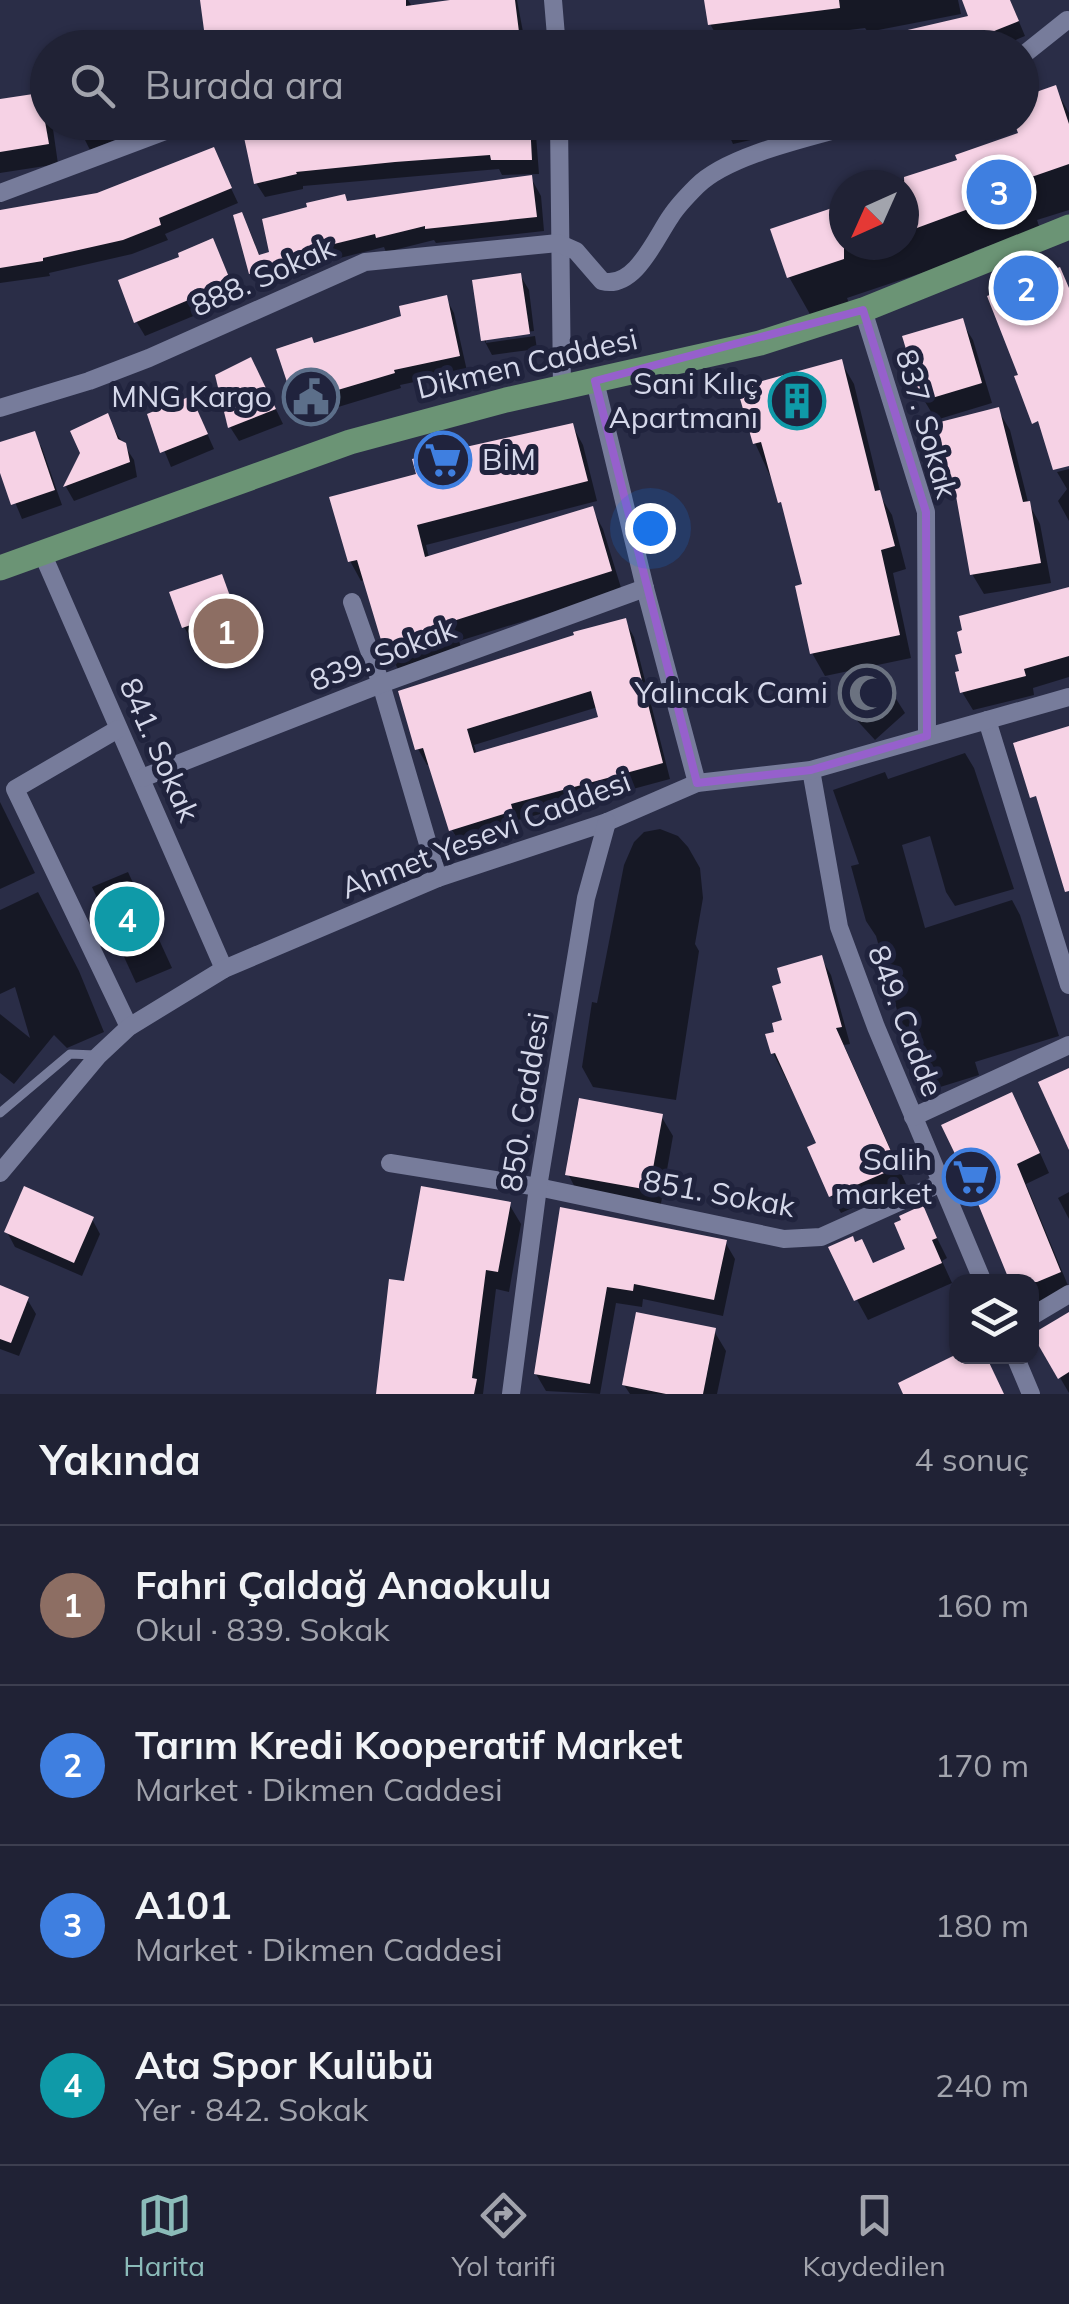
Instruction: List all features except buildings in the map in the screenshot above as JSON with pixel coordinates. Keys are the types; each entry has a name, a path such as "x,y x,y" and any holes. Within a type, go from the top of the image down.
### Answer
{"main road":[{"name":"Dikmen Caddesi","path":"0,568 350,442 760,343 864,310 1069,227"}],"street":[{"path":"554,0 556,30"},
{"path":"1039,44 1068,23 1060,0"},
{"path":"0,193 141,140"},
{"path":"559,140 562,388"},
{"path":"558,244 576,252 602,281 608,284 622,280 646,255 674,212 700,182 730,163 805,140"},
{"name":"888. Sokak","path":"0,408 149,358 365,262 558,244"},
{"name":"837. Sokak","path":"864,310 926,512 927,736"},
{"path":"595,381 697,783"},
{"name":"841. Sokak","path":"43,555 224,969"},
{"name":"839. Sokak","path":"142,778 381,684 645,588"},
{"path":"352,602 381,684 438,878"},
{"name":"Ahmet Yesevi Caddesi","path":"0,1174 98,1056 130,1027 224,969 438,878 607,822 697,783 812,770 1069,697"},
{"path":"986,720 1069,985"},
{"path":"118,729 15,789 130,1027"},
{"name":"849. Cadde","path":"812,770 840,927 980,1274"},
{"name":"850. Caddesi","path":"514,1393 538,1187 586,898 607,822"},
{"path":"913,1116 1069,1045"},
{"name":"851. Sokak","path":"390,1163 538,1187 784,1239 821,1236 941,1183"},
{"path":"1039,1312 1069,1294"},
{"path":"1018,1364 1031,1394"}],"lane":[{"path":"0,1113 70,1054 98,1056"}],"highlighted area":[{"path":"863,310 926,512 927,736 811,770 697,783 595,381"}],"place":[{"name":"A101","path":"999,192"},
{"name":"Tarım Kredi Kooperatif Market","path":"1026,288"},
{"name":"MNG Kargo","path":"311,397"},
{"name":"Sani Kılıç Apartmanı","path":"797,401"},
{"name":"BİM","path":"443,460"},
{"name":"Fahri Çaldağ Anaokulu","path":"226,631"},
{"name":"Yalıncak Cami","path":"867,693"},
{"name":"Ata Spor Kulübü","path":"127,919"},
{"name":"Salih market","path":"971,1177"}]}
